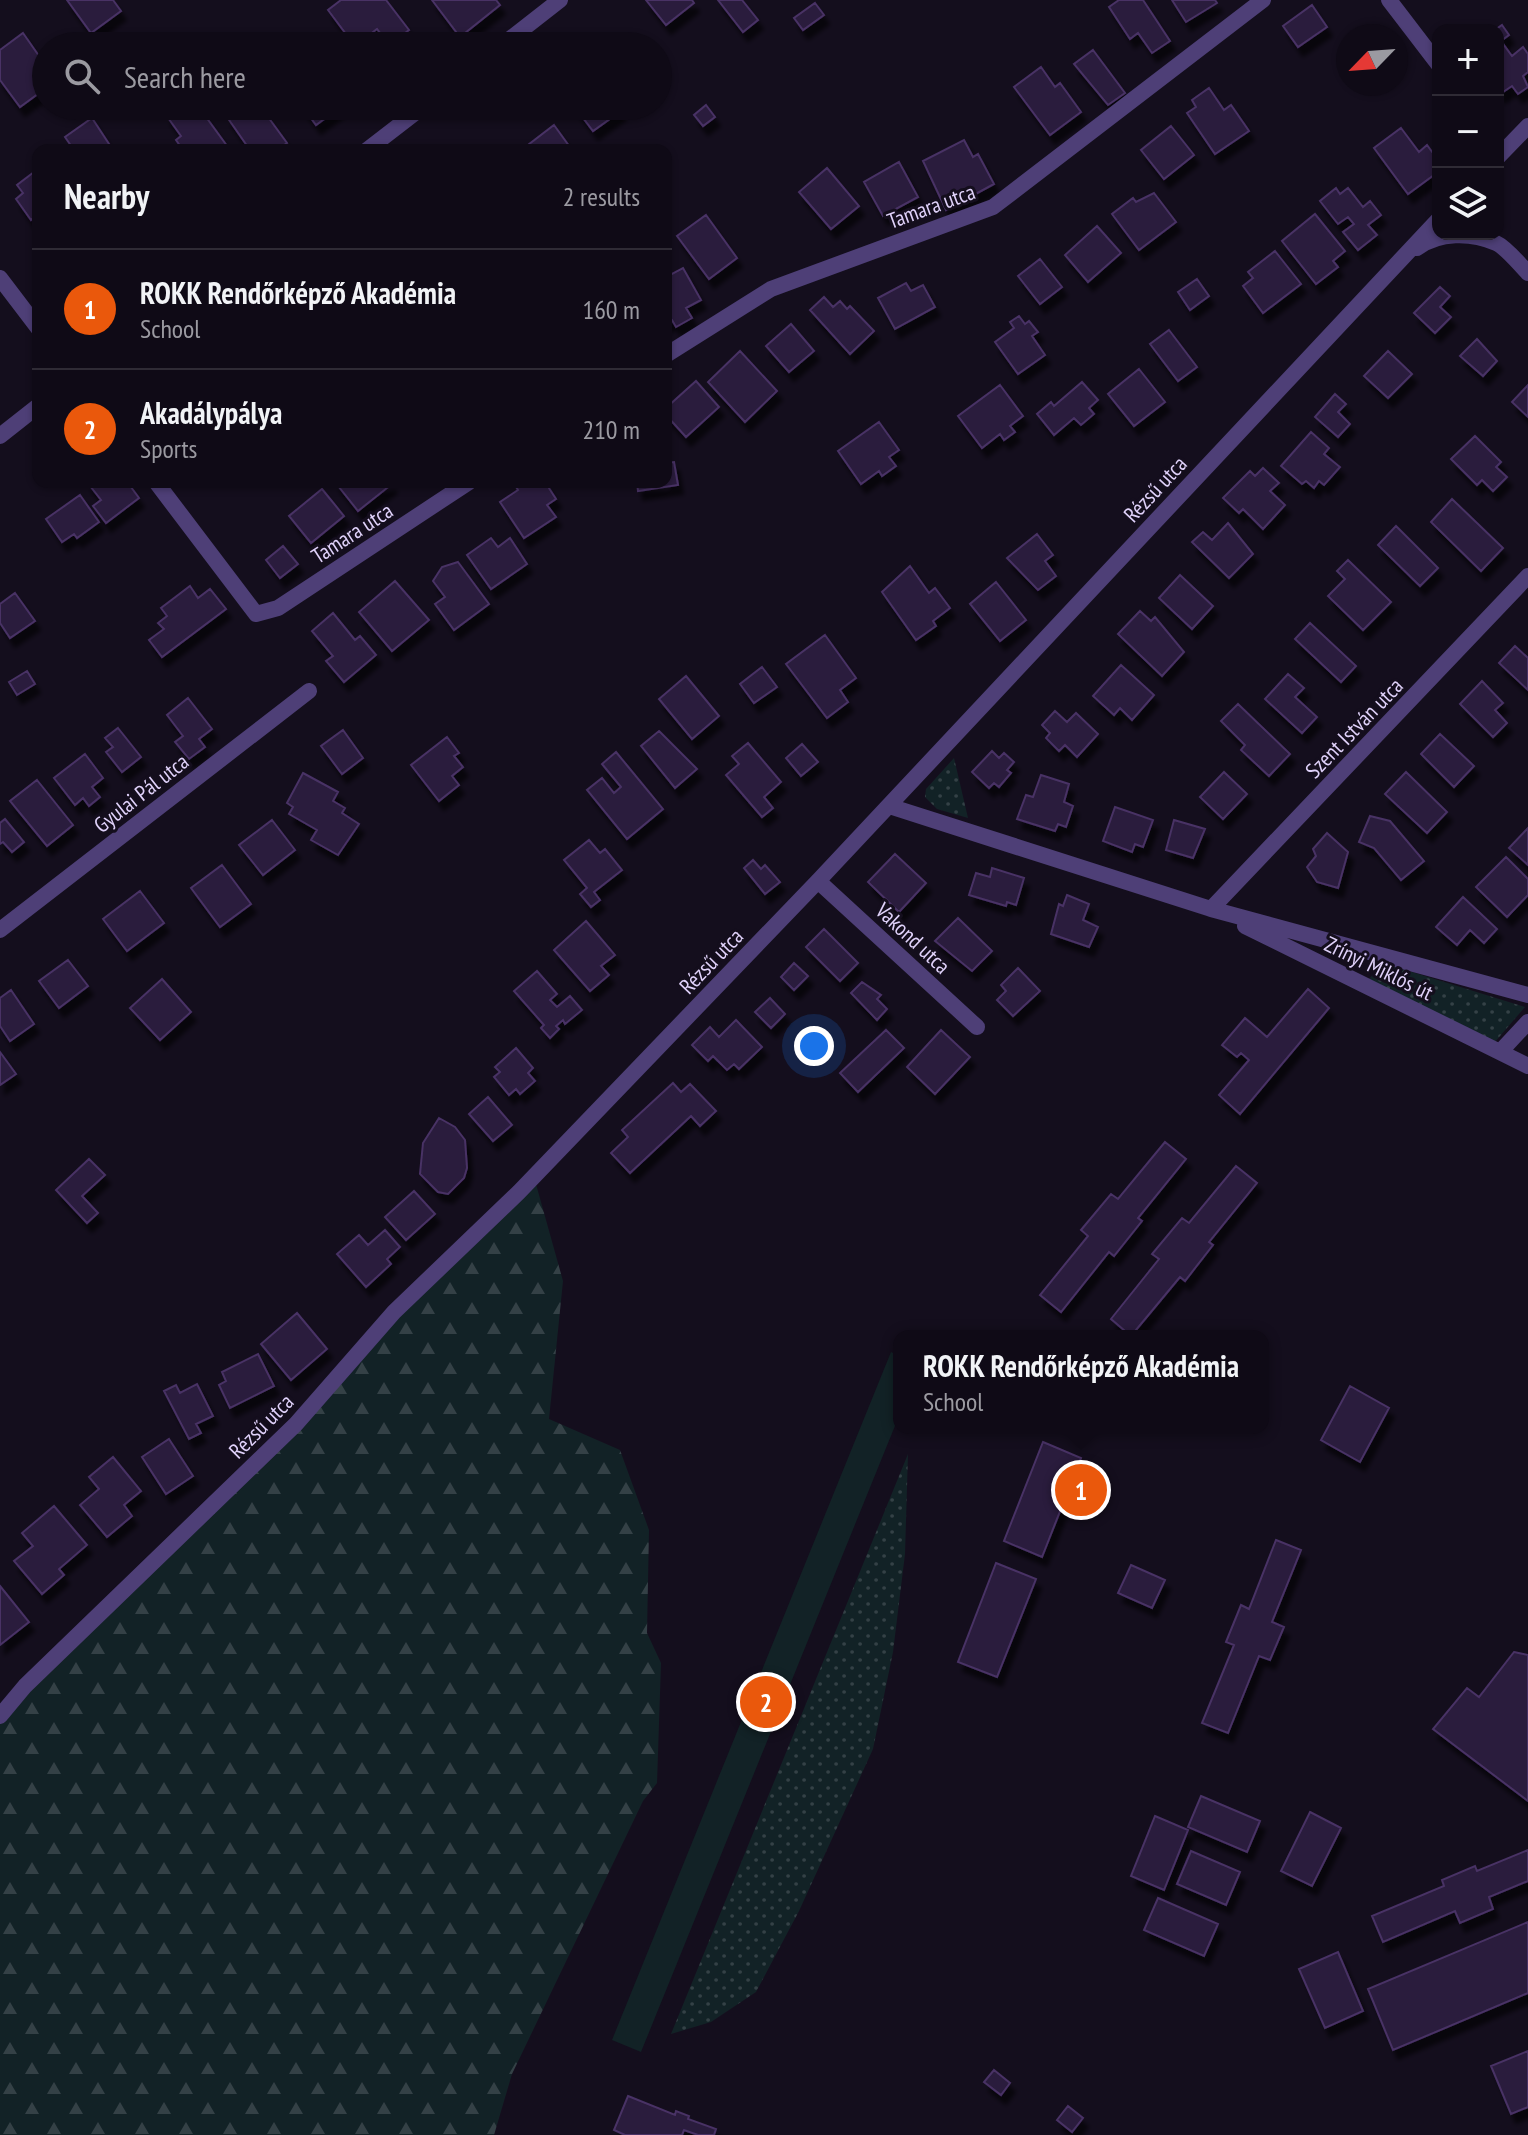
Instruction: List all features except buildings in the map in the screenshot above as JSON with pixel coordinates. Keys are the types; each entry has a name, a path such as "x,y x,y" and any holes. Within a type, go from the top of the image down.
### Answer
{"street":[{"path":"519,32 560,0"},
{"name":"Tamara utca","path":"672,351 771,289 993,207 1263,0"},
{"path":"1389,0 1432,56"},
{"path":"375,144 406,120"},
{"path":"1504,147 1528,126"},
{"name":"Rézsű utca","path":"0,1716 25,1686 296,1424 394,1312 519,1192 818,881 1432,226"},
{"path":"1398,261 1432,239"},
{"path":"1497,240 1528,273"},
{"path":"0,278 32,320"},
{"path":"0,436 32,411"},
{"name":"Tamara utca","path":"161,488 256,614 278,608 460,488"},
{"name":"Szent István utca","path":"1211,909 1528,576"},
{"name":"Gyulai Pál utca","path":"0,930 309,691"},
{"name":"Zrínyi Miklós út","path":"889,806 1211,909 1528,995"},
{"name":"Vakond utca","path":"818,881 977,1027"},
{"name":"Zrínyi Miklós út","path":"1211,909 1528,1066"},
{"path":"1500,1052 1528,1022"}],"green space":[{"path":"954,758 968,818 937,809 925,797 926,789"},
{"path":"1383,963 1525,1007 1494,1043 1369,979"},
{"path":"534,1177 563,1281 549,1419 620,1450 649,1530 647,1633 661,1663 657,1783 643,1801 512,2074 494,2135 0,2135 0,1716"},
{"path":"891,1352 893,1431 641,2052 612,2040"},
{"path":"908,1454 905,1554 893,1652 873,1749 799,1911 756,1992 711,2022 671,2034"}],"place":[{"name":"ROKK Rendőrképző Akadémia","path":"1081,1490"},
{"name":"Akadálypálya","path":"766,1702"}]}
